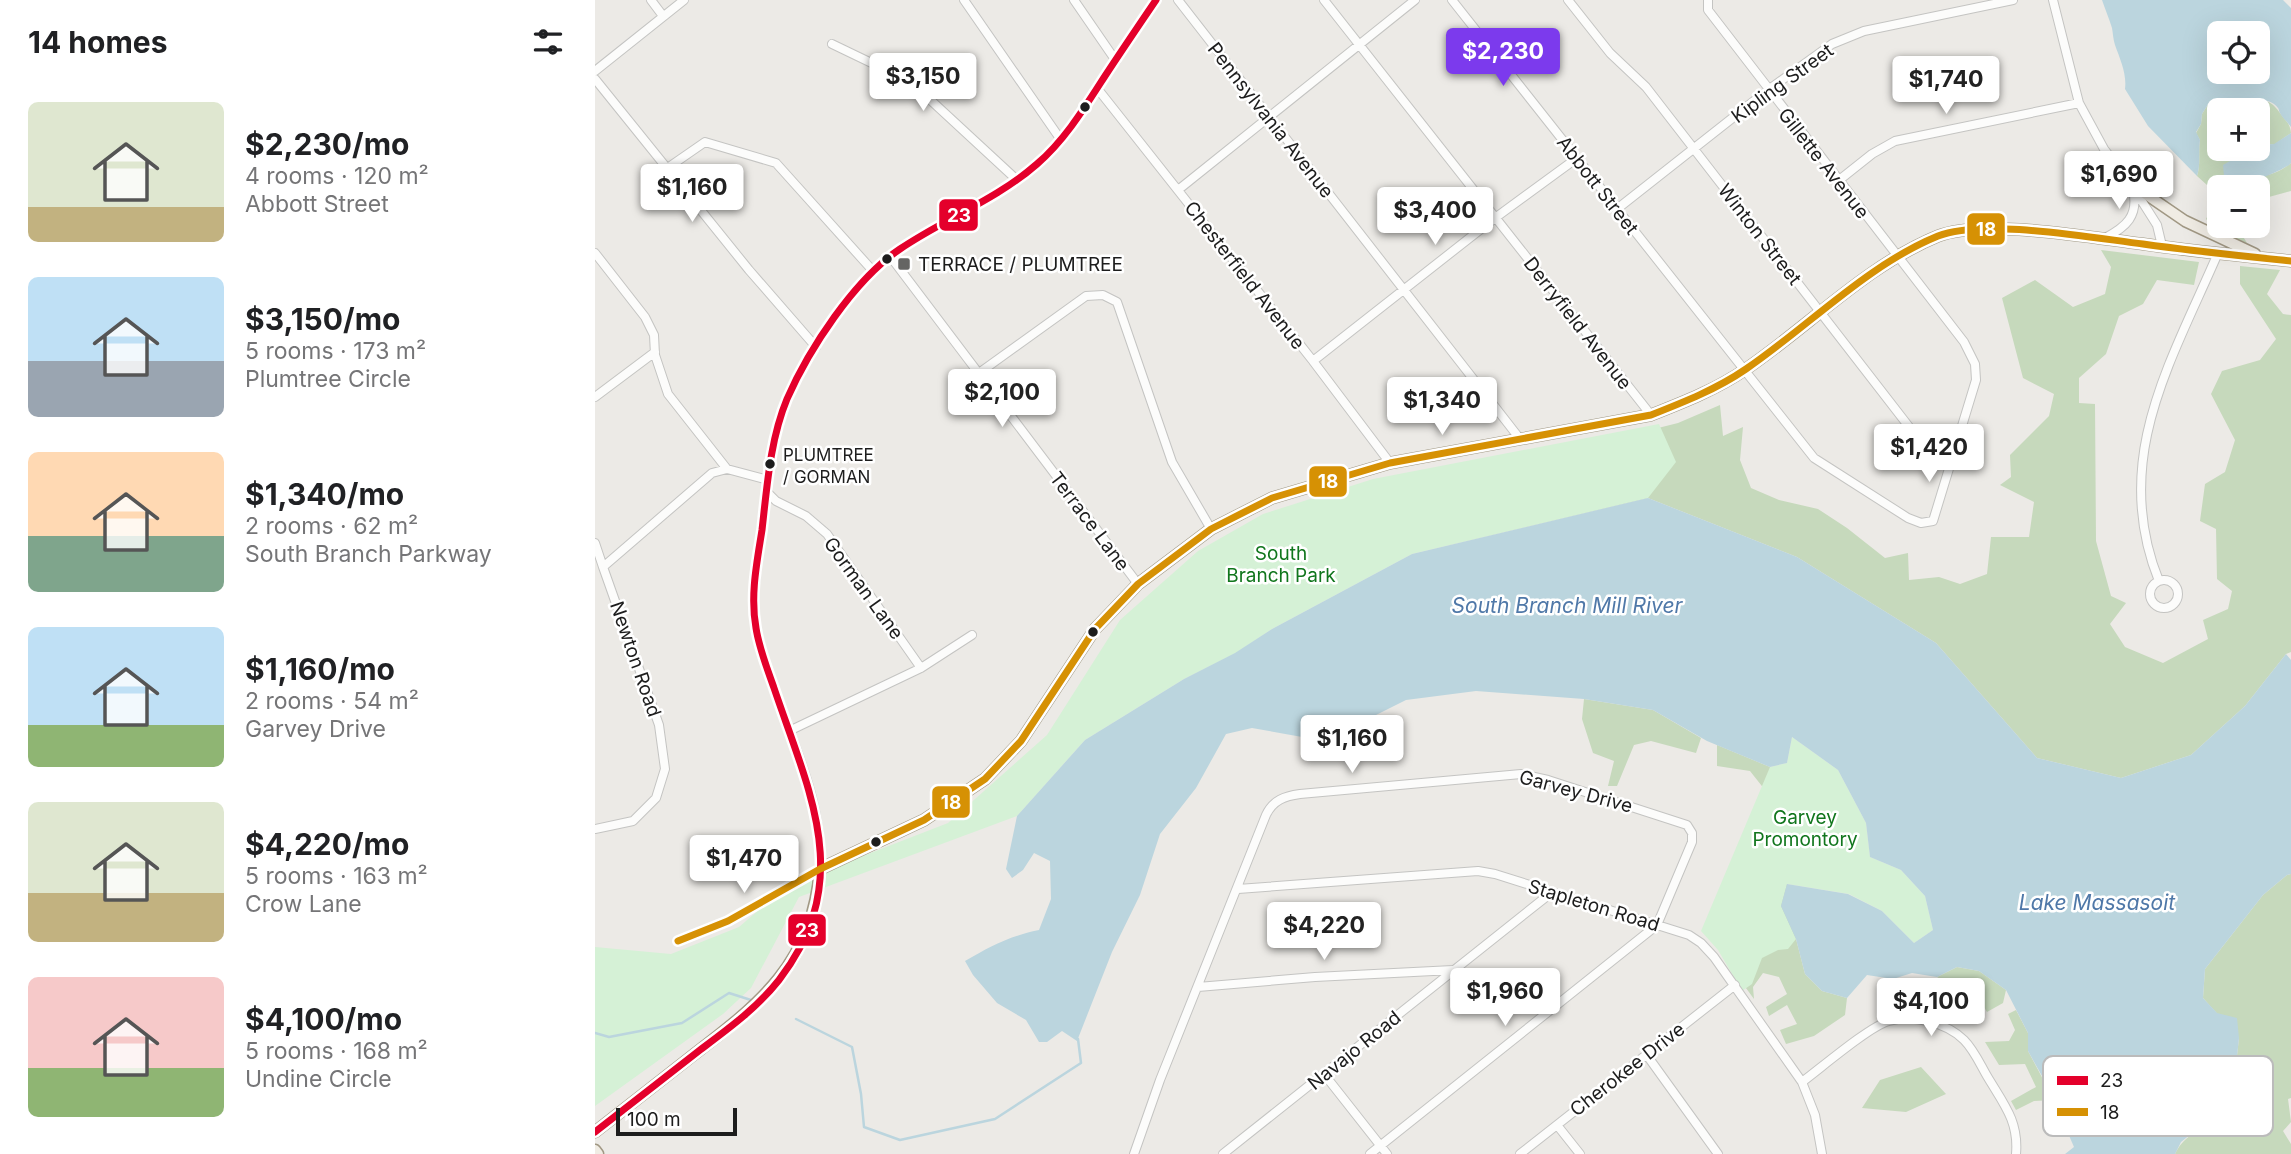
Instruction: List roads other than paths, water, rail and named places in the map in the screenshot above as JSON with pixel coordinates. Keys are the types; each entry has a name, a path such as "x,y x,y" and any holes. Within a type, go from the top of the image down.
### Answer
{"main road":[{"path":"2131,184 2185,221 2267,258"},
{"path":"595,1132 733,1025 772,988 791,962 806,933 816,900 820,869 924,820 985,779 1021,741 1095,629 1138,584 1211,529 1272,498 1390,463 1651,415 1692,400 1745,370 1896,256 1941,235 1987,228 2105,238 2291,261"}],"street":[{"path":"651,0 663,16"},
{"path":"595,71 684,0"},
{"path":"964,0 1061,140"},
{"path":"1074,0 1115,61"},
{"path":"678,941 728,921 820,869 817,818 763,657 754,614 754,586 774,444 783,409 795,384 849,298 873,271 890,256 1017,180 1038,164 1061,140 1156,0"},
{"name":"Pennsylvania Avenue","path":"1178,0 1520,439"},
{"name":"Derryfield Avenue","path":"1324,0 1651,415"},
{"path":"1178,190 1415,0"},
{"name":"Abbott Street","path":"1452,0 1814,458 1908,518 1921,523 1933,521 1949,468"},
{"name":"Winton Street","path":"1568,0 1610,54 1646,87 1927,450 1949,468"},
{"name":"Gillette Avenue","path":"1708,0 1708,10 1964,342 1975,364 1976,380 1949,468"},
{"name":"Kipling Street","path":"1617,209 1825,48 1846,37 1864,32 2014,0"},
{"path":"2053,0 2079,103 2103,149 2131,184 2157,225 2162,247"},
{"path":"832,44 911,82 1017,180"},
{"path":"595,79 749,270 816,347"},
{"name":"Chesterfield Avenue","path":"1097,89 1313,361 1390,463"},
{"path":"1838,181 1872,153 1895,141 2079,103"},
{"path":"666,169 705,142 776,163 873,271"},
{"path":"1313,361 1495,218 1577,158"},
{"path":"2105,238 2122,228 2132,217 2135,199 2131,184"},
{"path":"595,253 645,317 654,335 655,352 668,394 727,469"},
{"path":"2159,581 2148,550 2140,499 2149,425 2160,383 2218,253"},
{"name":"Terrace Lane","path":"890,256 1138,584"},
{"path":"979,373 1086,296 1103,295 1117,302 1172,462 1211,529"},
{"path":"595,397 655,352"},
{"path":"603,567 712,474 727,469 768,480"},
{"name":"Gorman Lane","path":"767,492 776,501 806,516 827,534 921,668"},
{"name":"Newton Road","path":"595,543 659,725 665,769 656,798 633,821 595,829"},
{"path":"789,732 921,668 972,635"},
{"name":"Garvey Drive","path":"1134,1154 1139,1135 1269,808 1284,797 1512,774 1525,775 1679,820 1688,826 1693,835 1692,842 1657,925"},
{"name":"Stapleton Road","path":"1238,889 1478,871 1689,935 1701,943 1735,985 1802,1082 1815,1115 1822,1154"},
{"name":"Navajo Road","path":"1223,1154 1551,893"},
{"path":"1370,1154 1657,925"},
{"path":"1198,987 1315,977 1453,971"},
{"name":"Cherokee Drive","path":"1520,1154 1735,985"},
{"path":"1802,1082 1886,1021 1909,1019 1931,1023 1960,1037 1974,1054 2014,1125 2017,1135 2016,1154"},
{"path":"1646,1054 1718,1154"},
{"path":"1324,1073 1387,1154"},
{"path":"1557,1125 1580,1154"}],"water":[{"path":"2102,0 2283,0 2291,8 2291,127 2278,108 2270,102 2270,98 2207,98 2207,106 2196,132 2200,140 2197,176 2148,126 2125,89 2123,67 2114,43 2112,28"},
{"path":"2291,133 2289,165 2269,175 2224,175 2223,165 2230,161 2270,161 2270,144"},
{"name":"Lake Massasoit","path":"1648,498 1797,557 1936,643 2037,758 2121,778 2191,755 2245,706 2286,654 2291,660 2291,874 2263,895 2205,969 2203,998 2217,1013 2237,1018 2237,1056 2043,1056 2043,1078 2028,1051 2028,1033 2006,990 1979,971 1957,967 1937,977 1912,973 1893,979 1867,975 1847,998 1822,991 1805,974 1796,939 1781,906 1787,884 1848,894 1882,911 1914,943 1933,930 1925,896 1901,870 1870,857 1866,823 1838,770 1792,737 1787,763 1770,767 1707,741 1653,710 1584,699 1476,691 1406,700 1362,722 1302,737 1252,728 1226,734 1196,788 1160,834 1140,895 1112,952 1077,1041 1062,1031 1047,1042 1039,1042 1026,1020 997,1003 973,975 965,961 1001,942 1039,930 1051,899 1050,861 1034,853 1023,870 1012,878 1006,869 1017,816 1085,740 1184,679 1412,554"},
{"name":"Lake Massasoit","path":"2069,1136 2189,1136 2181,1142 2175,1154 2065,1154 2074,1147"}],"waterway":[{"name":"South Branch Mill River","path":"595,1033 609,1037 682,1023 729,993 754,1001"},
{"name":"South Branch Mill River","path":"796,1019 852,1047 864,1127 900,1140 995,1119 1081,1063 1078,1039"}],"place":[{"name":"TERRACE / PLUMTREE","path":"904,264"},
{"name":"PLUMTREE / GORMAN","path":"770,464"}],"park label":[{"name":"South Branch Park","path":"1281,564"},
{"name":"Garvey Promontory","path":"1805,828"}]}
